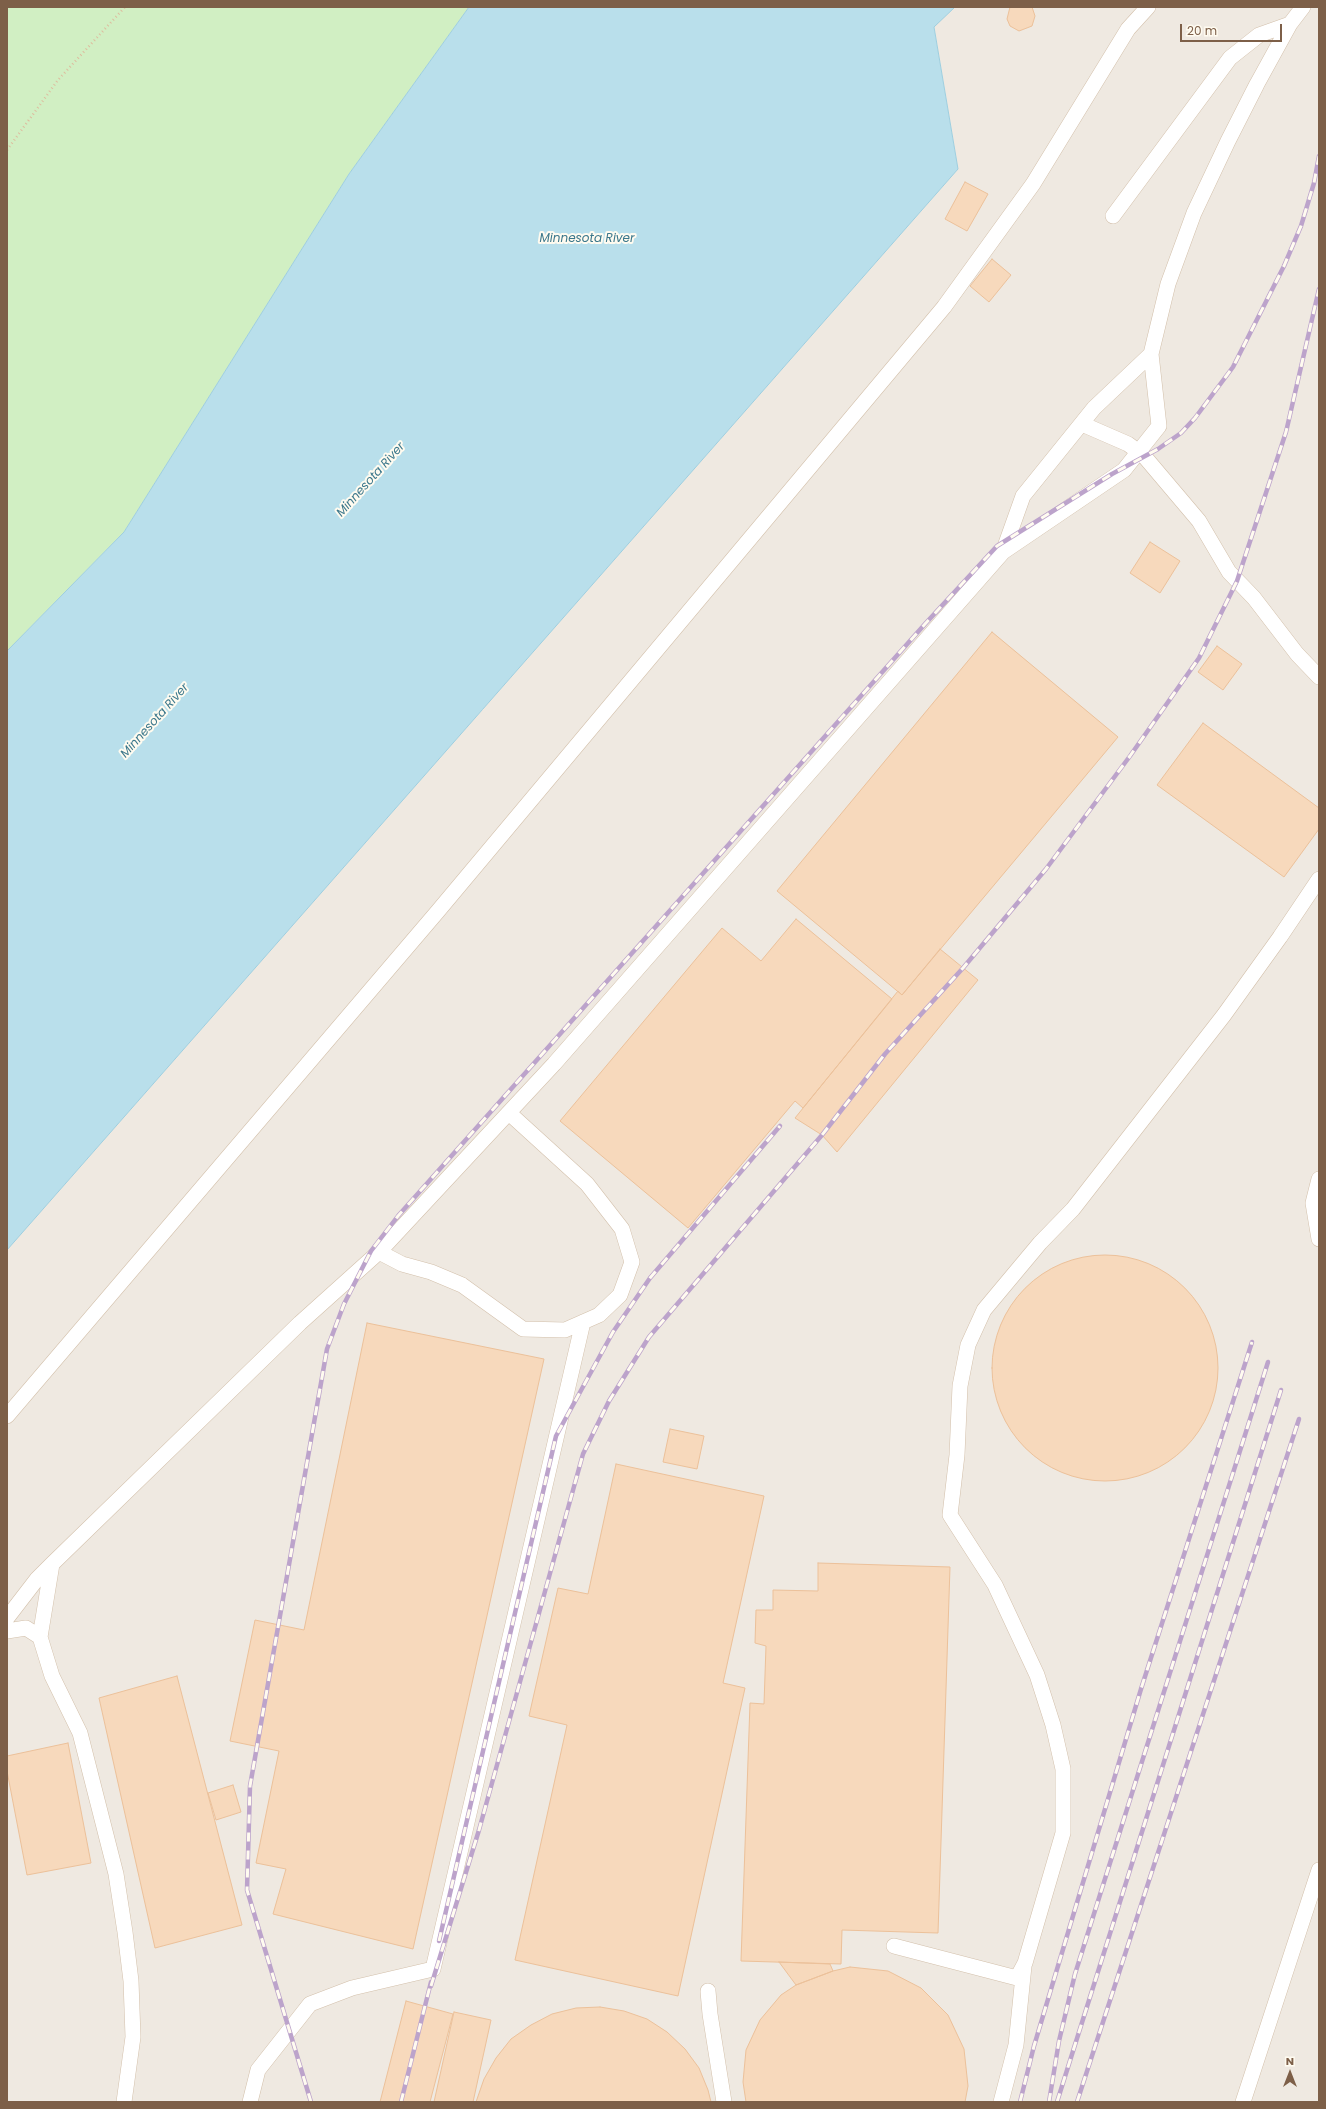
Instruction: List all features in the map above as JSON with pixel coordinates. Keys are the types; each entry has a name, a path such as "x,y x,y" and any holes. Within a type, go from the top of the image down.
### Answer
{"lane":[{"path":"7,1416 438,911 944,307 1033,184 1128,29 1148,7"},
{"path":"7,1618 37,1579 300,1322 379,1252 509,1113 554,1064 1003,552 1124,470 1159,426 1151,354 1168,284 1194,214 1228,141 1290,24 1303,7"},
{"path":"1112,216 1230,58 1259,36 1290,24"},
{"path":"1003,552 1023,496 1094,408 1151,354"},
{"path":"1082,424 1128,444 1139,451 1199,521 1229,572 1254,598 1297,654 1319,677"},
{"path":"1001,2102 1016,2045 1025,1963 1063,1833 1063,1769 1053,1725 1037,1674 995,1585 950,1515 957,1455 960,1386 968,1345 984,1310 1040,1243 1074,1209 1116,1151 1224,1015 1280,937 1319,878"},
{"path":"379,1252 402,1264 431,1272 462,1285 523,1329 565,1330 599,1315 620,1295 632,1262 622,1229 587,1184 509,1113"},
{"path":"1319,1179 1313,1203 1319,1239"},
{"path":"250,2102 258,2070 310,2004 352,1988 433,1969 583,1322"},
{"path":"52,1564 40,1637 52,1676 80,1733 116,1874 131,1981 133,2037 124,2102"},
{"path":"7,1631 26,1628 40,1637"},
{"path":"1242,2102 1319,1870"},
{"path":"894,1946 1017,1978 1025,1963"},
{"path":"708,1992 724,2102"}],"path":[{"path":"7,150 58,80 125,7"}],"shaded area":[{"path":"955,7 1319,7 1319,2102 7,2102 7,1250 958,169 934,26"}],"green space":[{"path":"7,7 469,7 349,174 124,532 7,651"}],"water":[{"name":"Minnesota River","path":"469,7 955,7 934,27 958,169 7,1250 7,651 124,532 349,174"}],"building":[{"path":"1010,7 1032,7 1035,16 1032,26 1019,31 1010,26 1007,19"},
{"path":"965,182 988,194 967,231 945,219"},
{"path":"992,259 1011,275 989,302 970,286"},
{"path":"1150,542 1180,561 1160,593 1130,573"},
{"path":"992,632 1118,737 902,995 777,891"},
{"path":"1217,646 1242,664 1223,690 1198,672"},
{"path":"1203,723 1319,808 1319,829 1284,877 1157,785"},
{"path":"796,919 892,999 803,1108 795,1101 688,1228 560,1121 722,928 761,961"},
{"path":"940,949 978,980 837,1152 822,1135 795,1118 898,991 902,995"},
{"path":"1105,1255 1127,1257 1148,1264 1168,1274 1185,1288 1199,1305 1209,1325 1216,1346 1218,1368 1216,1390 1209,1411 1199,1431 1185,1448 1168,1462 1148,1472 1127,1479 1105,1481 1083,1479 1062,1472 1042,1462 1025,1448 1011,1431 1001,1411 994,1390 992,1368 994,1346 1001,1325 1011,1305 1025,1288 1042,1274 1062,1264 1083,1257"},
{"path":"367,1323 544,1359 413,1949 273,1914 286,1869 256,1863 279,1751 230,1741 255,1620 304,1630"},
{"path":"670,1429 704,1436 697,1469 663,1462"},
{"path":"616,1464 764,1496 723,1683 745,1688 678,1996 515,1960 567,1725 529,1716 558,1588 588,1594"},
{"path":"818,1563 950,1567 938,1933 842,1930 841,1964 741,1961 750,1703 764,1704 766,1646 755,1643 756,1610 773,1610 773,1590 818,1591"},
{"path":"177,1676 242,1925 155,1948 99,1698"},
{"path":"68,1743 91,1863 27,1875 7,1771 7,1756"},
{"path":"233,1785 241,1812 216,1820 208,1793"},
{"path":"779,1962 830,1964 833,1971 796,1985"},
{"path":"850,1967 888,1971 921,1988 948,2015 964,2049 968,2086 965,2102 746,2102 743,2082 746,2050 760,2020 781,1995 796,1985 833,1971"},
{"path":"406,2001 453,2014 430,2102 380,2102"},
{"path":"600,2007 624,2011 647,2019 667,2032 685,2049 699,2068 711,2102 476,2102 484,2079 496,2058 511,2039 531,2025 552,2014 576,2008"},
{"path":"454,2012 491,2020 473,2102 434,2102"}],"railway":[{"path":"311,2102 247,1890 250,1786 327,1349 344,1304 371,1251 398,1216 925,624 997,546 1112,474 1158,449 1181,433 1195,418 1233,367 1284,266 1301,226 1314,183 1319,156"},
{"path":"431,1986 479,1830 583,1454 609,1401 649,1337 822,1135 885,1054 963,968 1046,869 1130,756 1199,658 1237,581 1286,432 1319,289"},
{"path":"439,1941 556,1436 613,1332 650,1278 780,1126"},
{"path":"1020,2102 1034,2046 1141,1689 1252,1342"},
{"path":"1049,2102 1059,2041 1075,1974 1268,1362"},
{"path":"1057,2102 1281,1390"},
{"path":"1077,2102 1299,1419"},
{"path":"401,2102 431,1982"}]}
